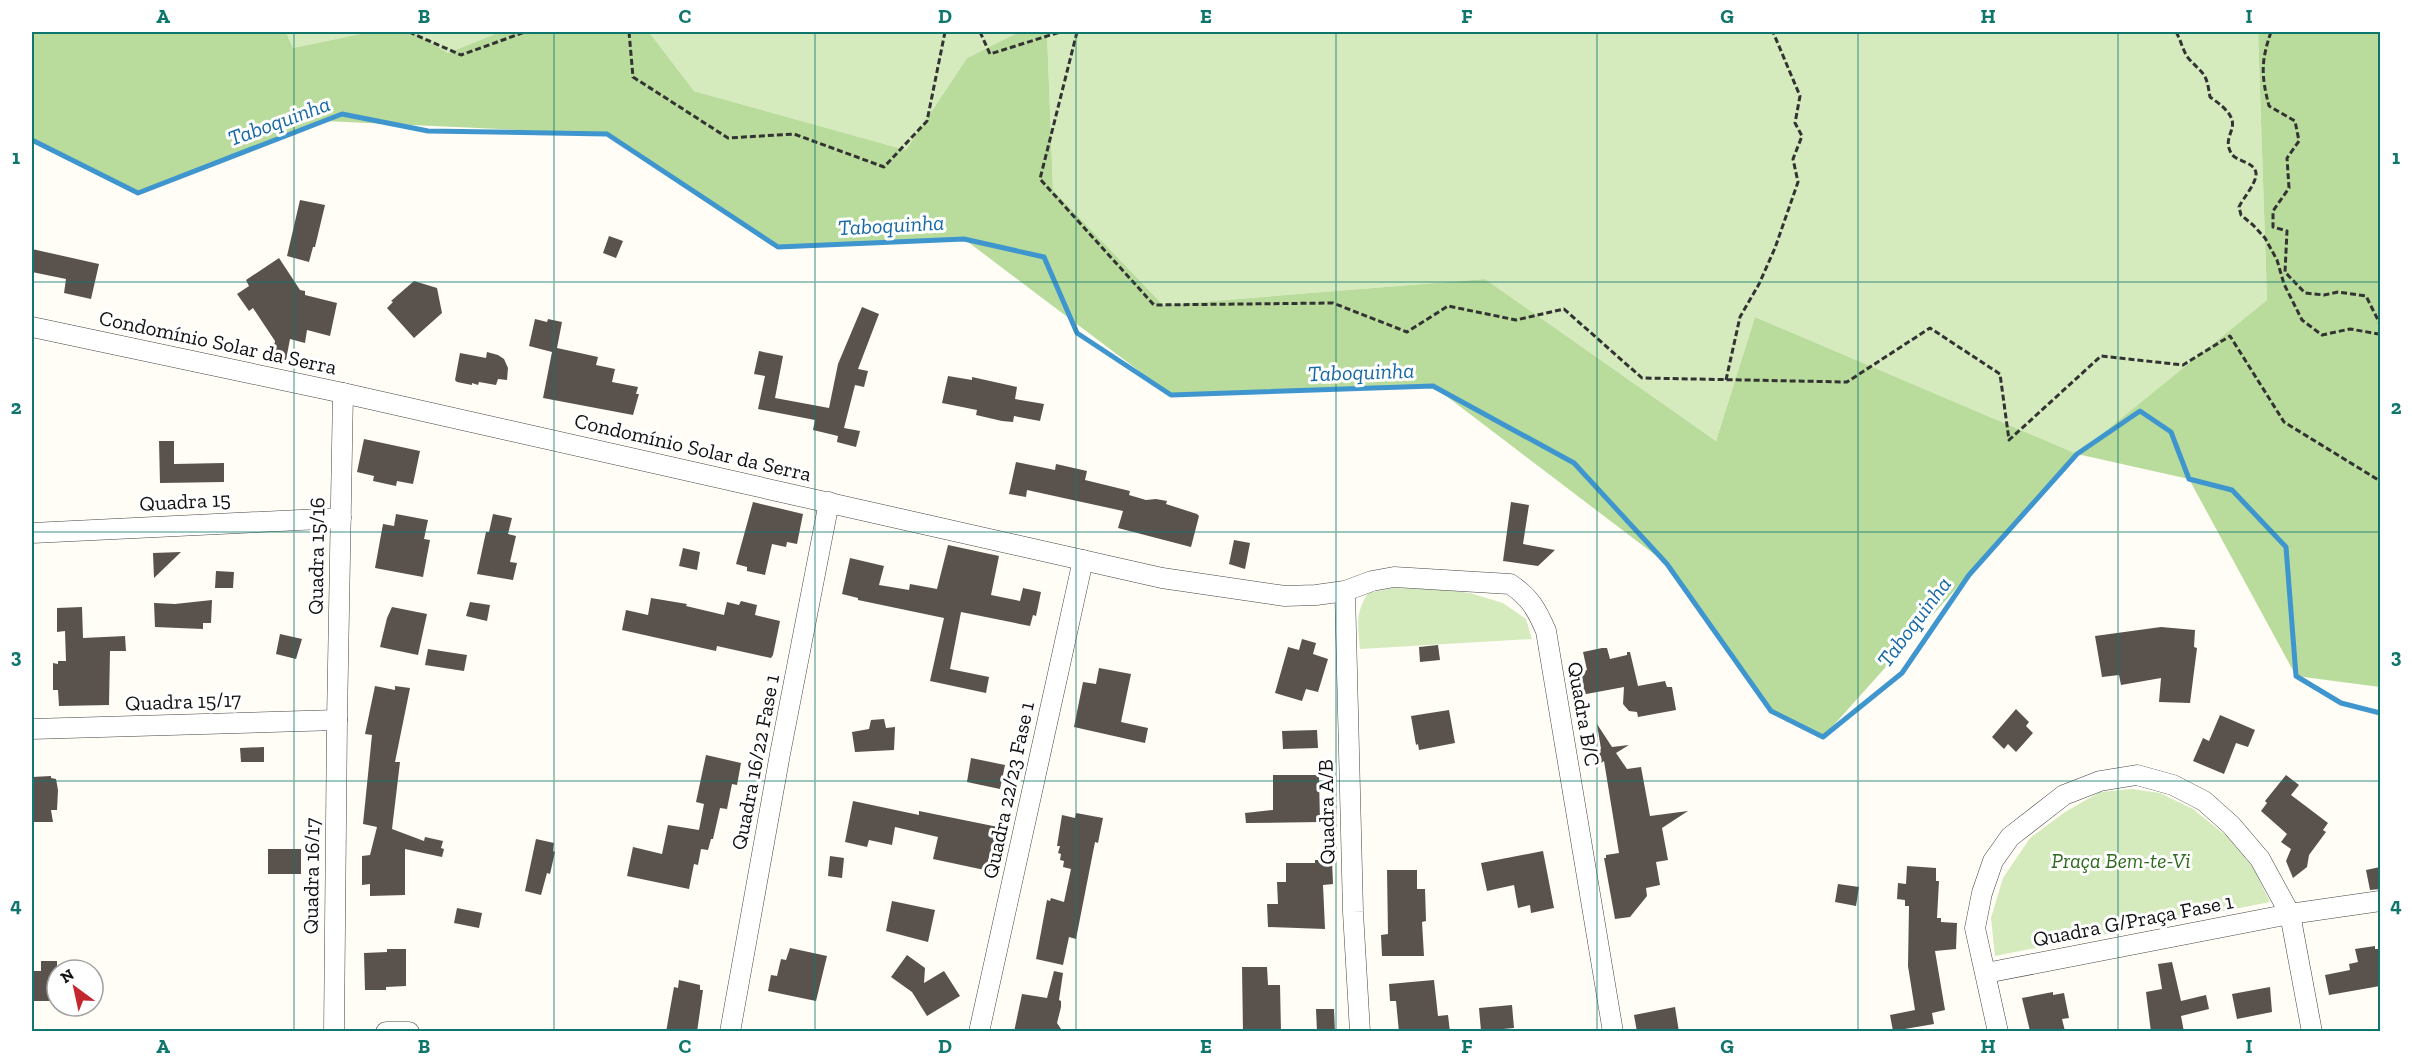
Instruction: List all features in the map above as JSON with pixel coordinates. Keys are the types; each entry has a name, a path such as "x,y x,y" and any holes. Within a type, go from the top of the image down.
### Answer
{"street":[{"name":"Condomínio Solar da Serra","path":"32,327 343,393 1162,578 1285,596 1345,591"},
{"name":"Quadra 15/16","path":"337,720 343,393"},
{"name":"Quadra 16/22 Fase 1","path":"730,1032 780,754 829,502"},
{"name":"Quadra 15","path":"32,532 341,518"},
{"name":"Quadra 22/23 Fase 1","path":"979,1032 1083,560"},
{"name":"Quadra B/C","path":"1345,591 1372,581 1394,577 1450,579 1510,584 1524,593 1536,606 1546,631 1612,1032"},
{"name":"Quadra A/B","path":"1345,591 1353,912 1360,1032"},
{"name":"Quadra 15/17","path":"32,729 337,720"},
{"name":"Quadra 16/17","path":"334,1032 337,720"},
{"path":"1998,1032 1975,928 1982,893 1993,861 2010,837 2064,795 2100,781 2137,775 2173,784 2204,801 2231,825 2260,859 2290,914 2312,1032"},
{"name":"Quadra G/Praça Fase 1","path":"1986,972 2290,914 2380,901"},
{"path":"386,1032 409,1032"}],"path":[{"path":"409,32 461,55 525,32"},
{"path":"629,32 633,77 728,138 794,134 884,167 927,120 945,32"},
{"path":"980,32 990,54 1060,32"},
{"path":"1077,32 1040,179 1154,305 1333,303 1407,332 1448,306 1516,321 1564,309 1642,378 1847,382 1930,328 2000,374 2010,440 2101,356 2183,366 2230,336 2284,422 2380,481"},
{"path":"1726,380 1740,318 1775,248 1798,182 1793,159 1802,136 1795,123 1800,96 1773,32"},
{"path":"2176,32 2188,58 2207,78 2210,97 2233,119 2234,127 2229,141 2230,150 2233,156 2253,166 2256,172 2255,179 2239,207 2241,215 2265,238 2277,260 2284,284 2302,320 2322,335 2350,329 2379,334 2380,337"},
{"path":"2271,32 2263,57 2265,89 2269,106 2295,121 2299,141 2287,158 2289,188 2273,211 2273,227 2288,231 2285,272 2305,293 2324,296 2338,292 2366,296 2380,324"}],"green space":[{"path":"32,32 286,32 293,48 370,32 412,32 448,53 500,32 649,32 694,91 906,150 967,58 1019,32 1047,32 1053,190 1163,305 1485,279 1716,441 1755,317 2077,454 1823,737 1771,711 1667,564 1433,386 1171,395 964,239 778,247 607,134 324,121 138,193 32,140"},
{"path":"286,32 370,32 293,48"},
{"path":"412,32 500,32 448,53"},
{"path":"649,32 1019,32 967,58 906,150 694,91"},
{"path":"1047,32 2258,32 2267,300 2077,454 1755,317 1716,441 1485,279 1163,305 1053,190"},
{"path":"2258,32 2380,32 2380,687 2296,676 2189,479 2077,454 2267,300"},
{"path":"1393,588 1470,593 1503,603 1526,619 1532,639 1360,649 1358,620 1364,600 1368,593"},
{"name":"Praça Bem-te-Vi","path":"2132,789 2160,793 2193,809 2229,838 2254,869 2270,902 1995,956 1991,918 2003,878 2030,838 2065,812 2100,792"}],"building":[{"path":"300,200 325,205 309,262 287,256"},
{"path":"609,236 623,241 616,258 603,253"},
{"path":"32,249 99,264 91,299 64,293 66,279 32,272"},
{"path":"279,258 300,290 305,291 305,295 337,303 330,336 307,330 305,343 290,339 286,360 272,357 275,341 253,308 249,311 237,294 249,286 246,280"},
{"path":"414,281 437,288 442,313 414,338 387,308 393,302 391,301"},
{"path":"862,307 879,314 858,369 868,371 864,387 855,385 844,428 860,431 856,447 837,442 838,436 813,430 815,420 758,409 765,376 754,374 759,351 783,356 775,398 829,408 838,364"},
{"path":"535,319 562,322 557,348 598,357 596,365 615,369 612,382 638,387 636,394 639,394 633,415 543,398 552,352 529,346"},
{"path":"487,352 504,359 508,368 507,380 498,379 496,385 479,382 478,385 472,383 472,385 455,380 460,353 486,358"},
{"path":"948,376 972,380 972,377 1017,387 1015,399 1044,404 1040,421 1014,416 1013,422 1002,421 976,415 977,410 942,403"},
{"path":"364,439 420,451 413,484 397,481 396,486 373,481 374,476 357,472"},
{"path":"159,441 174,441 174,464 224,463 224,482 160,483"},
{"path":"1016,462 1055,470 1056,464 1087,471 1085,480 1130,491 1129,495 1146,500 1167,501 1166,504 1197,514 1199,516 1191,547 1118,528 1123,511 1027,490 1026,497 1009,494"},
{"path":"753,502 803,514 797,544 787,542 786,547 772,544 765,575 747,571 747,567 736,564"},
{"path":"1511,502 1529,505 1523,544 1555,550 1538,566 1503,561"},
{"path":"396,514 428,520 424,539 430,540 423,577 375,568 383,524 394,526"},
{"path":"493,514 512,518 508,534 516,536 510,562 517,563 513,580 477,574 486,532 489,532"},
{"path":"1234,540 1250,543 1245,569 1229,564"},
{"path":"948,545 999,556 991,595 1020,601 1023,588 1041,592 1036,616 1033,615 1030,626 961,612 950,669 989,677 986,693 930,681 944,618 858,600 858,598 842,594 850,558 884,566 879,585 909,590 910,584 937,589"},
{"path":"683,548 700,552 697,570 679,566"},
{"path":"181,552 154,578 153,553"},
{"path":"216,571 234,572 233,588 215,588"},
{"path":"651,598 687,604 686,606 724,615 727,602 739,605 741,601 757,605 755,615 780,621 773,655 771,658 717,646 716,651 622,630 626,610 648,615"},
{"path":"212,600 211,623 203,623 203,629 155,627 154,603 175,604"},
{"path":"470,602 490,605 487,621 466,616"},
{"path":"82,607 83,638 125,636 126,651 110,651 109,705 59,706 58,690 53,690 53,663 66,661 65,631 57,632 57,608"},
{"path":"392,607 427,614 418,655 380,647"},
{"path":"2161,627 2195,630 2194,647 2197,648 2190,703 2159,702 2161,678 2121,685 2119,675 2102,677 2095,636"},
{"path":"280,634 302,639 296,659 276,654"},
{"path":"1302,639 1316,643 1313,654 1328,659 1318,692 1306,689 1302,701 1275,693 1288,647 1299,650"},
{"path":"1438,645 1440,660 1420,662 1419,647"},
{"path":"1607,648 1610,659 1627,655 1627,652 1630,652 1638,686 1665,681 1667,687 1672,687 1676,710 1638,717 1637,712 1629,711 1623,704 1624,687 1581,695 1576,673 1587,670 1583,652"},
{"path":"428,649 467,655 464,671 425,665"},
{"path":"1099,668 1131,674 1121,722 1148,728 1145,743 1074,727 1083,682 1096,684"},
{"path":"375,686 395,690 395,686 410,688 395,762 400,762 392,829 424,841 425,837 443,841 442,857 405,849 405,895 370,896 370,884 362,885 362,856 370,855 377,827 363,824 372,735 365,734"},
{"path":"2016,709 2029,722 2026,726 2033,733 2016,752 2008,744 2004,749 1992,737"},
{"path":"1449,710 1455,743 1419,750 1411,716"},
{"path":"2220,715 2255,730 2248,747 2236,743 2224,774 2193,761 2203,738 2209,741"},
{"path":"884,719 886,728 895,727 894,750 855,752 852,732 869,729 871,720"},
{"path":"1597,724 1612,747 1629,745 1616,753 1627,769 1641,767 1650,816 1688,811 1662,828 1668,860 1656,862 1660,885 1646,888 1647,896 1630,917 1615,919 1604,858 1606,855 1619,853 1604,761 1595,767 1592,750 1601,749"},
{"path":"1317,730 1318,748 1283,749 1282,731"},
{"path":"264,747 264,762 241,762 240,748"},
{"path":"706,755 741,763 737,785 732,784 727,809 720,808 708,850 701,849 698,865 694,864 689,889 627,876 633,847 662,854 668,825 699,830 704,804 696,802"},
{"path":"971,758 1005,765 1000,789 967,782"},
{"path":"1273,775 1319,775 1320,822 1246,823 1245,813 1273,810"},
{"path":"2286,775 2299,785 2291,795 2328,823 2323,830 2326,832 2309,855 2307,867 2293,878 2286,861 2291,849 2281,842 2287,834 2261,811 2267,803 2265,801"},
{"path":"51,776 56,779 58,790 57,810 51,810 53,822 32,822 32,777"},
{"path":"853,801 919,815 919,811 1003,828 994,872 933,859 938,837 895,827 892,845 869,840 867,847 845,842"},
{"path":"1076,813 1103,818 1098,843 1095,842 1076,939 1069,937 1063,965 1036,959 1047,900 1050,901 1051,898 1064,902 1071,869 1063,867 1064,861 1060,860 1061,854 1058,853 1062,815 1075,818"},
{"path":"536,839 554,843 553,851 555,852 550,874 547,873 541,895 525,891"},
{"path":"268,849 301,849 301,874 268,874"},
{"path":"1543,851 1554,908 1531,913 1530,905 1518,908 1514,885 1487,891 1481,863"},
{"path":"830,856 844,858 842,878 828,876"},
{"path":"1315,860 1332,860 1333,884 1323,885 1325,929 1268,927 1267,904 1278,904 1277,882 1286,882 1286,863 1315,863"},
{"path":"1907,866 1936,868 1936,881 1939,881 1937,918 1941,918 1941,922 1957,923 1956,949 1935,951 1945,1010 1932,1013 1934,1024 1893,1031 1890,1015 1915,1010 1908,966 1909,906 1905,906 1905,900 1897,899 1898,883 1906,884"},
{"path":"2380,867 2380,889 2370,890 2366,870"},
{"path":"1387,870 1417,870 1417,889 1425,889 1426,921 1422,922 1424,956 1382,956 1381,935 1388,934"},
{"path":"1838,884 1859,887 1856,906 1835,902"},
{"path":"892,901 935,910 928,942 886,931"},
{"path":"457,908 482,913 479,928 454,923"},
{"path":"2375,946 2375,949 2380,949 2380,986 2329,995 2325,975 2350,970 2349,964 2358,962 2355,949"},
{"path":"790,948 827,956 816,1001 768,991 771,975 777,976 781,959 786,960"},
{"path":"387,949 406,949 406,986 386,987 386,990 365,990 364,953 387,952"},
{"path":"907,955 925,968 924,983 944,971 960,996 927,1016 912,992 891,977"},
{"path":"41,961 45,961 45,1001 32,1001 32,971 41,971"},
{"path":"2172,962 2181,1001 2206,995 2209,1009 2181,1016 2184,1032 2151,1032 2146,992 2162,989 2158,964"},
{"path":"1242,967 1267,967 1268,985 1280,985 1281,1032 1243,1032"},
{"path":"1054,971 1063,973 1059,1000 1061,1007 1057,1023 1063,1032 1014,1032 1022,994 1047,998"},
{"path":"679,980 700,985 700,990 703,990 697,1032 666,1032 674,987 678,988"},
{"path":"1434,980 1438,1016 1448,1015 1450,1032 1399,1032 1396,1001 1390,1001 1389,984"},
{"path":"2270,987 2272,1012 2237,1019 2232,994"},
{"path":"2053,992 2053,995 2064,993 2069,1018 2062,1019 2065,1031 2030,1031 2022,998"},
{"path":"1512,1005 1514,1028 1481,1031 1479,1008"},
{"path":"1675,1007 1679,1032 1637,1032 1634,1015"},
{"path":"1316,1009 1334,1009 1335,1032 1317,1032"}],"waterway":[{"name":"Taboquinha","path":"32,140 138,193 342,114 428,131 607,134 778,247 964,239 1044,257 1077,333 1171,395 1433,386 1574,463 1667,564 1771,711 1823,737 1902,673 1969,575 2077,454 2140,411 2171,432 2189,479 2232,490 2286,547 2296,676 2341,703 2380,713"}]}
